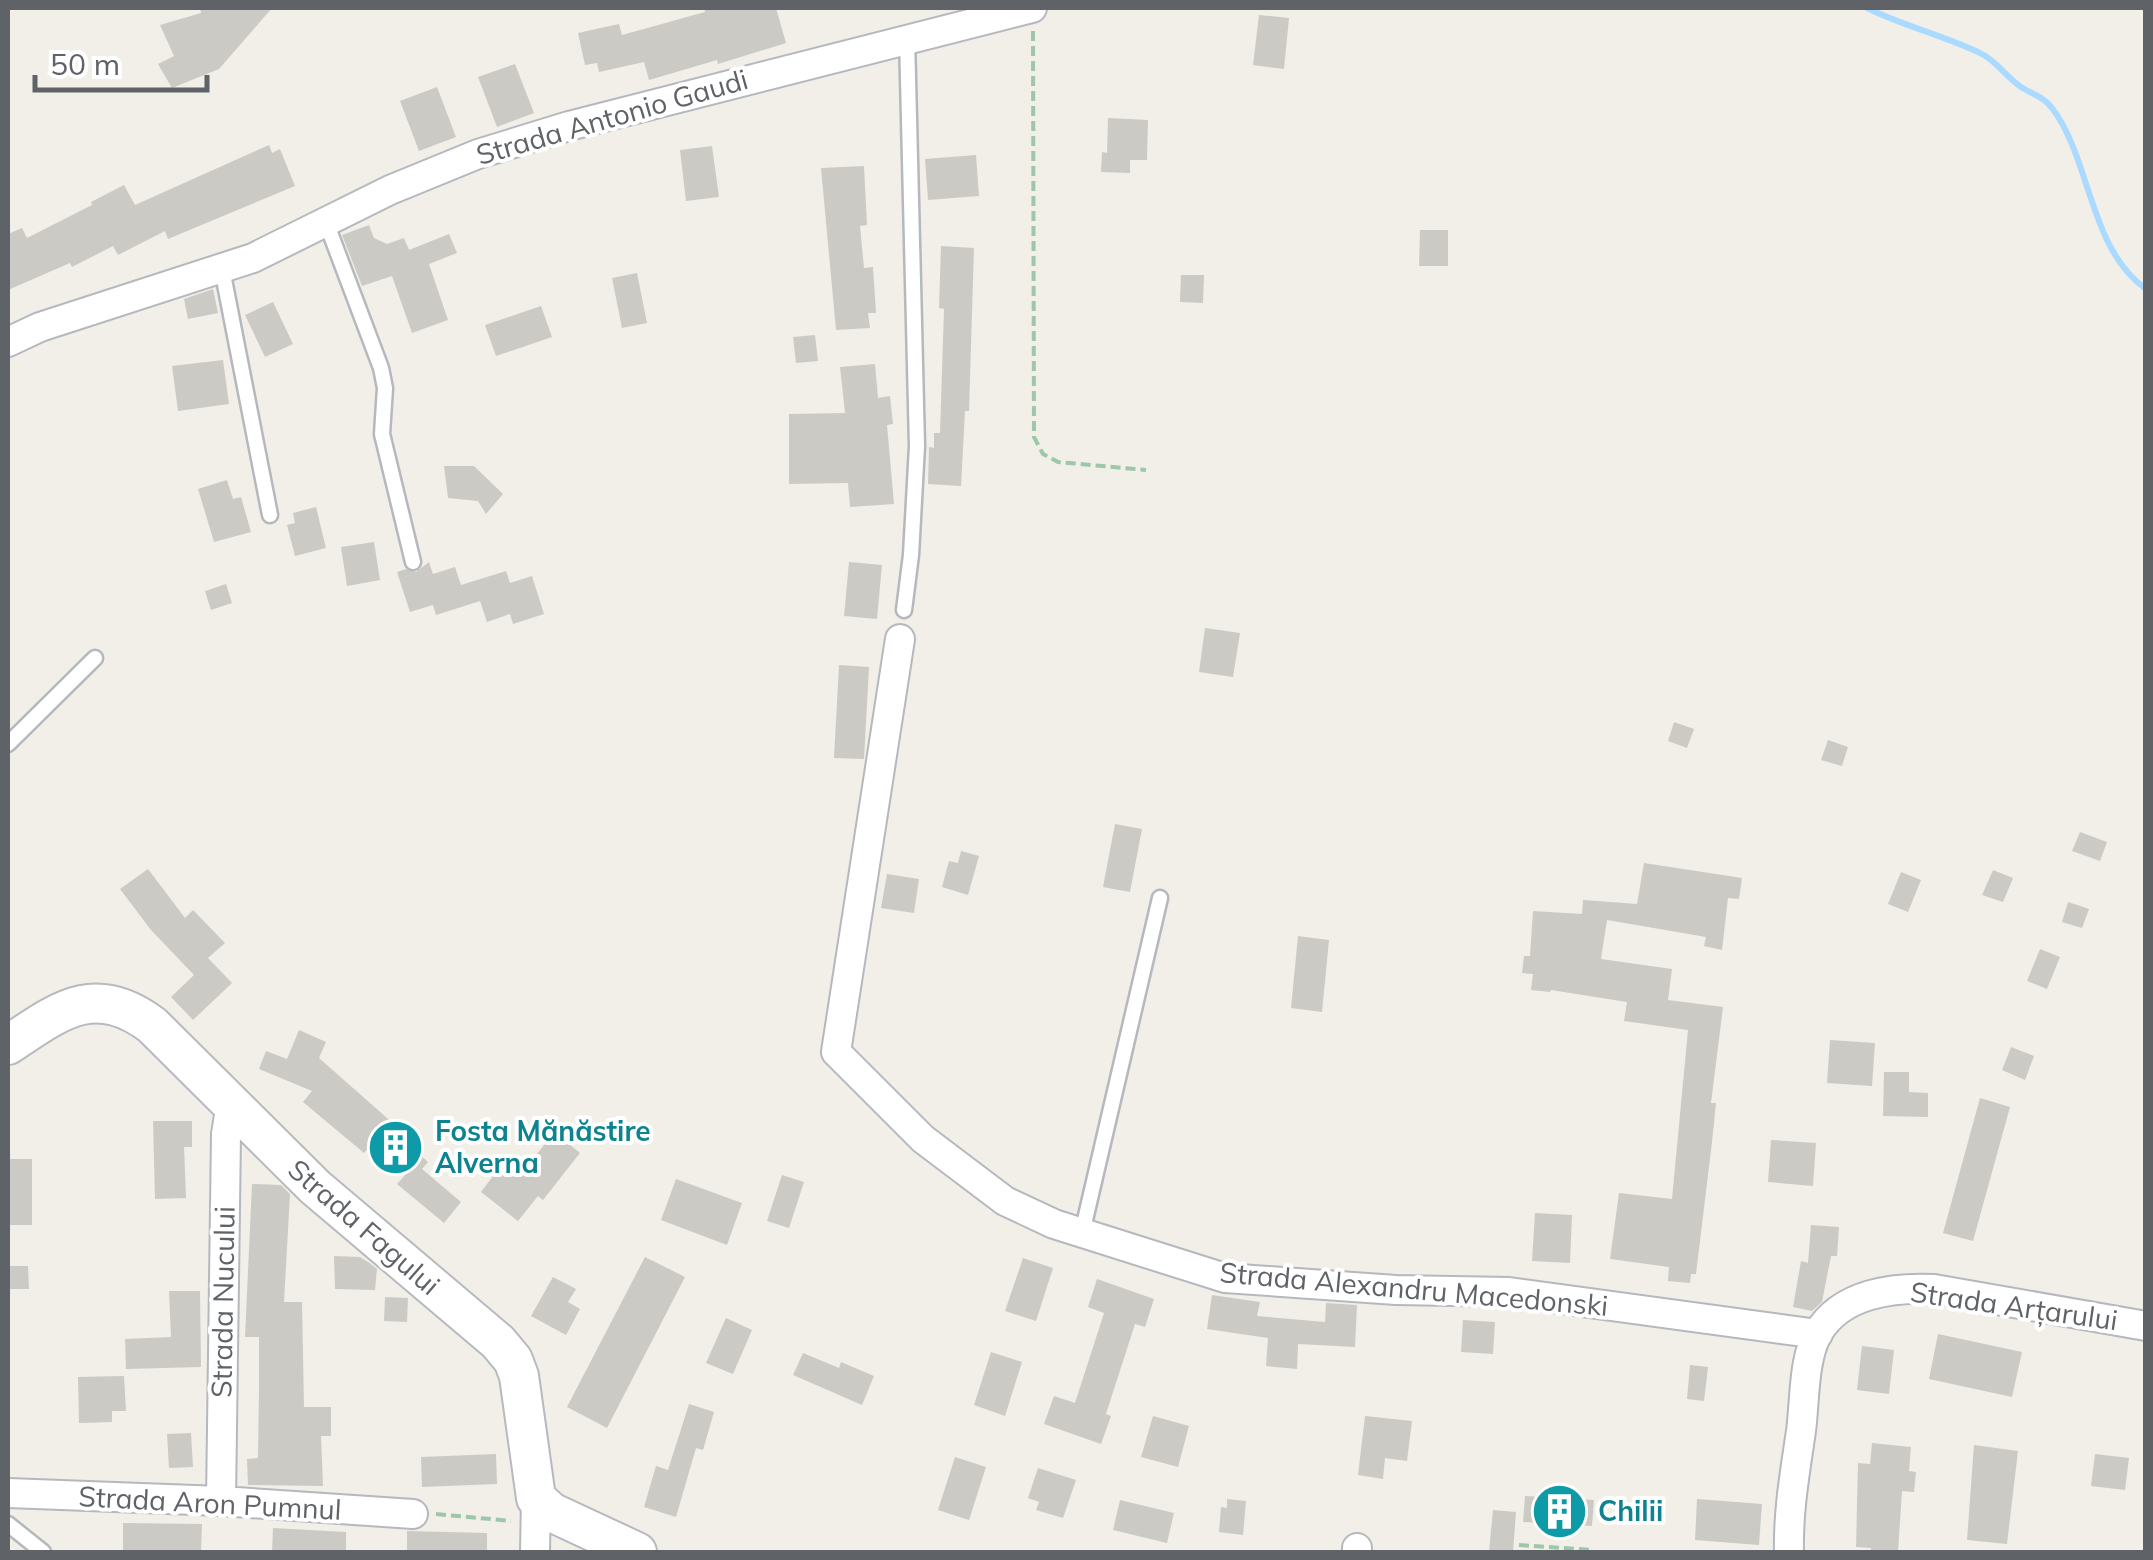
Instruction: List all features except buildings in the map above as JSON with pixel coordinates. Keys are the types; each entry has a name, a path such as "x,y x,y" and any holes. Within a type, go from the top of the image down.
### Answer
{"street":[{"name":"Strada Antonio Gaudi","path":"8,342 40,326 253,258 390,190 478,154 569,126 907,37 1033,17"},
{"name":"Strada Alexandru Macedonski","path":"902,624 836,1052 923,1140 958,1168 1006,1201 1082,1233 1226,1278 1396,1290 1509,1292 1818,1334"},
{"name":"Strada Fagului","path":"8,1045 64,1010 89,1002 112,1004 152,1025 315,1187 498,1342 513,1360 524,1400 536,1498"},
{"name":"Strada Nucului","path":"222,1501 226,1134 231,1103"},
{"name":"Strada Arțarului","path":"1818,1334 1850,1304 1876,1293 1904,1288 1934,1289 2146,1326"},
{"path":"1789,1552 1790,1498 1810,1361 1818,1334"},
{"name":"Strada Aron Pumnul","path":"8,1493 222,1501 413,1514"},
{"path":"535,1552 536,1498"},
{"path":"536,1498 551,1512 637,1552"}],"lane":[{"path":"902,624 918,446 907,37"},
{"path":"326,222 381,368 382,434 413,562"},
{"path":"222,268 270,515"},
{"path":"8,744 95,658"},
{"path":"1082,1233 1160,898"},
{"path":"8,1524 42,1552"}],"path":[{"path":"1033,17 1034,436 1043,454 1058,462 1146,470"},
{"path":"413,1514 513,1521 536,1498"},
{"path":"1519,1544 1593,1552"}],"waterway":[{"path":"1867,8 1980,53 2049,104 2065,129 2113,251 2127,272 2146,289"}],"place":[{"name":"Fosta Mănăstire Alverna","path":"396,1147"},
{"name":"Chilii","path":"1559,1511"}]}
